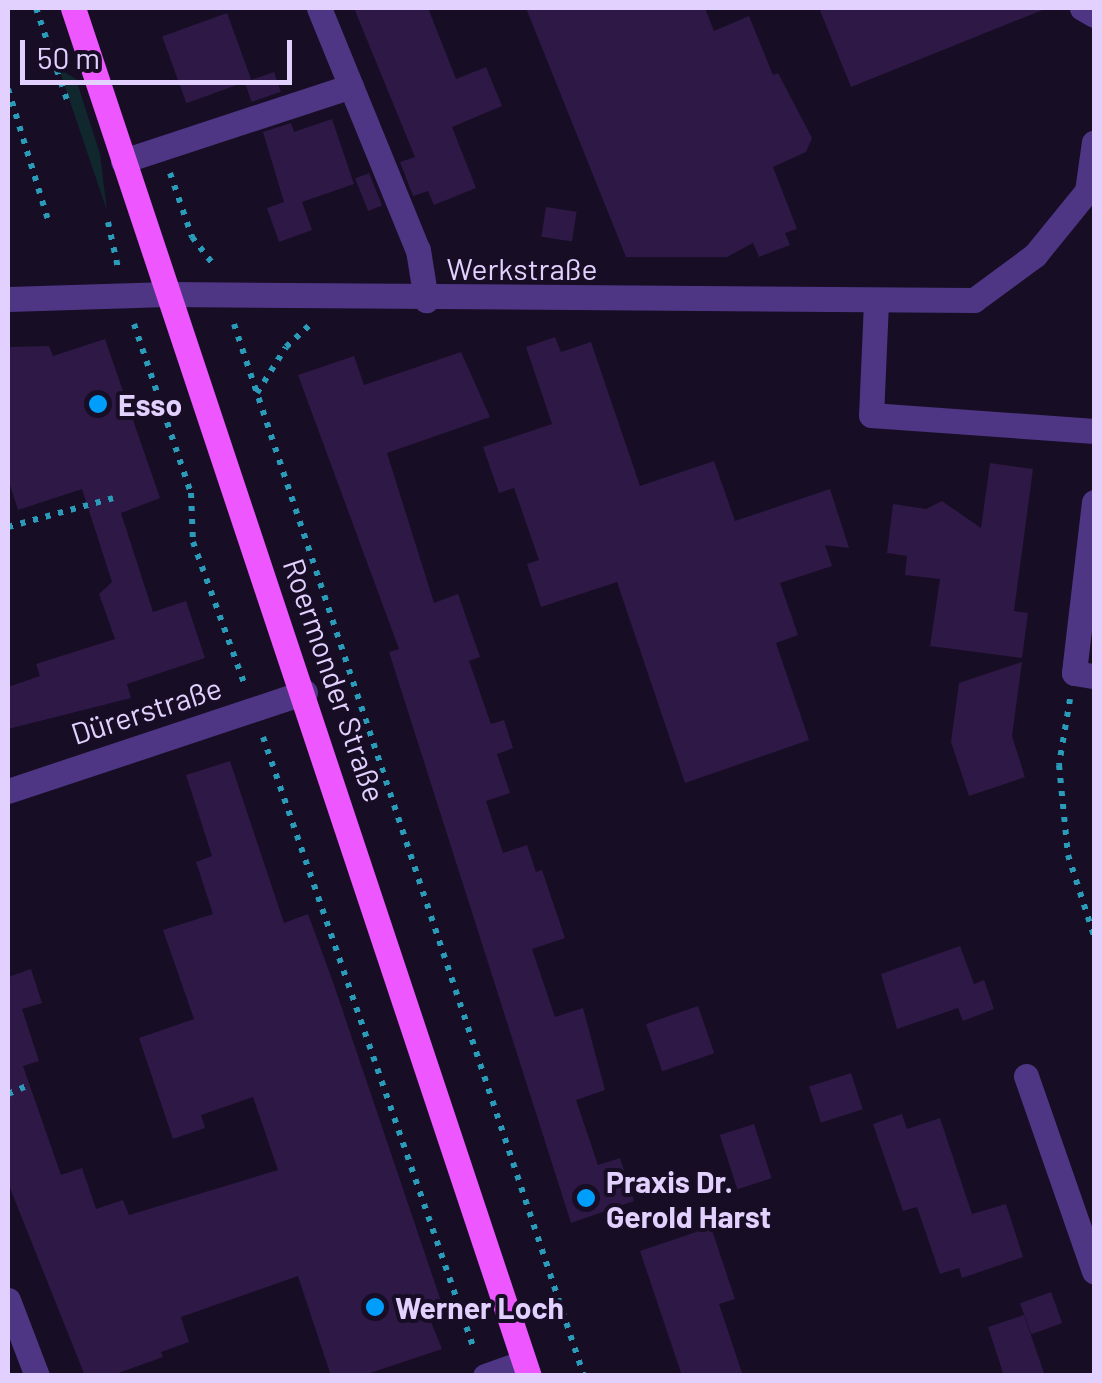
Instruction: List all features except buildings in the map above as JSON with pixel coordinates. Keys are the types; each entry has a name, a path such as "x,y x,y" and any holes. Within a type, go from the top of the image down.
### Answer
{"main road":[{"name":"Roermonder Straße","path":"73,8 305,692 527,1369"}],"street":[{"path":"319,8 418,250 426,300"},
{"path":"1082,8 1094,15"},
{"path":"124,161 351,86"},
{"name":"Werkstraße","path":"8,299 225,294 426,300 974,300 1034,256 1087,191 1094,142"},
{"path":"876,302 871,414 997,427 1094,431"},
{"path":"1084,675 1094,502"},
{"name":"Dürerstraße","path":"8,790 305,692"},
{"path":"1026,1076 1094,1272"},
{"path":"8,1300 38,1376"},
{"path":"485,1376 527,1369"}],"path":[{"path":"8,89 49,223"},
{"path":"158,150 192,236 225,294 584,1376"},
{"path":"257,394 304,328 344,321 344,298"},
{"path":"8,528 113,498"},
{"path":"1084,675 1059,765 1068,855 1094,936"},
{"path":"8,1094 27,1086"}],"shaded area":[{"path":"59,69 76,79 100,154 107,211"}],"place":[{"name":"Esso","path":"98,404"},
{"name":"Praxis Dr. Gerold Harst","path":"586,1198"},
{"name":"Werner Loch","path":"375,1307"}]}
